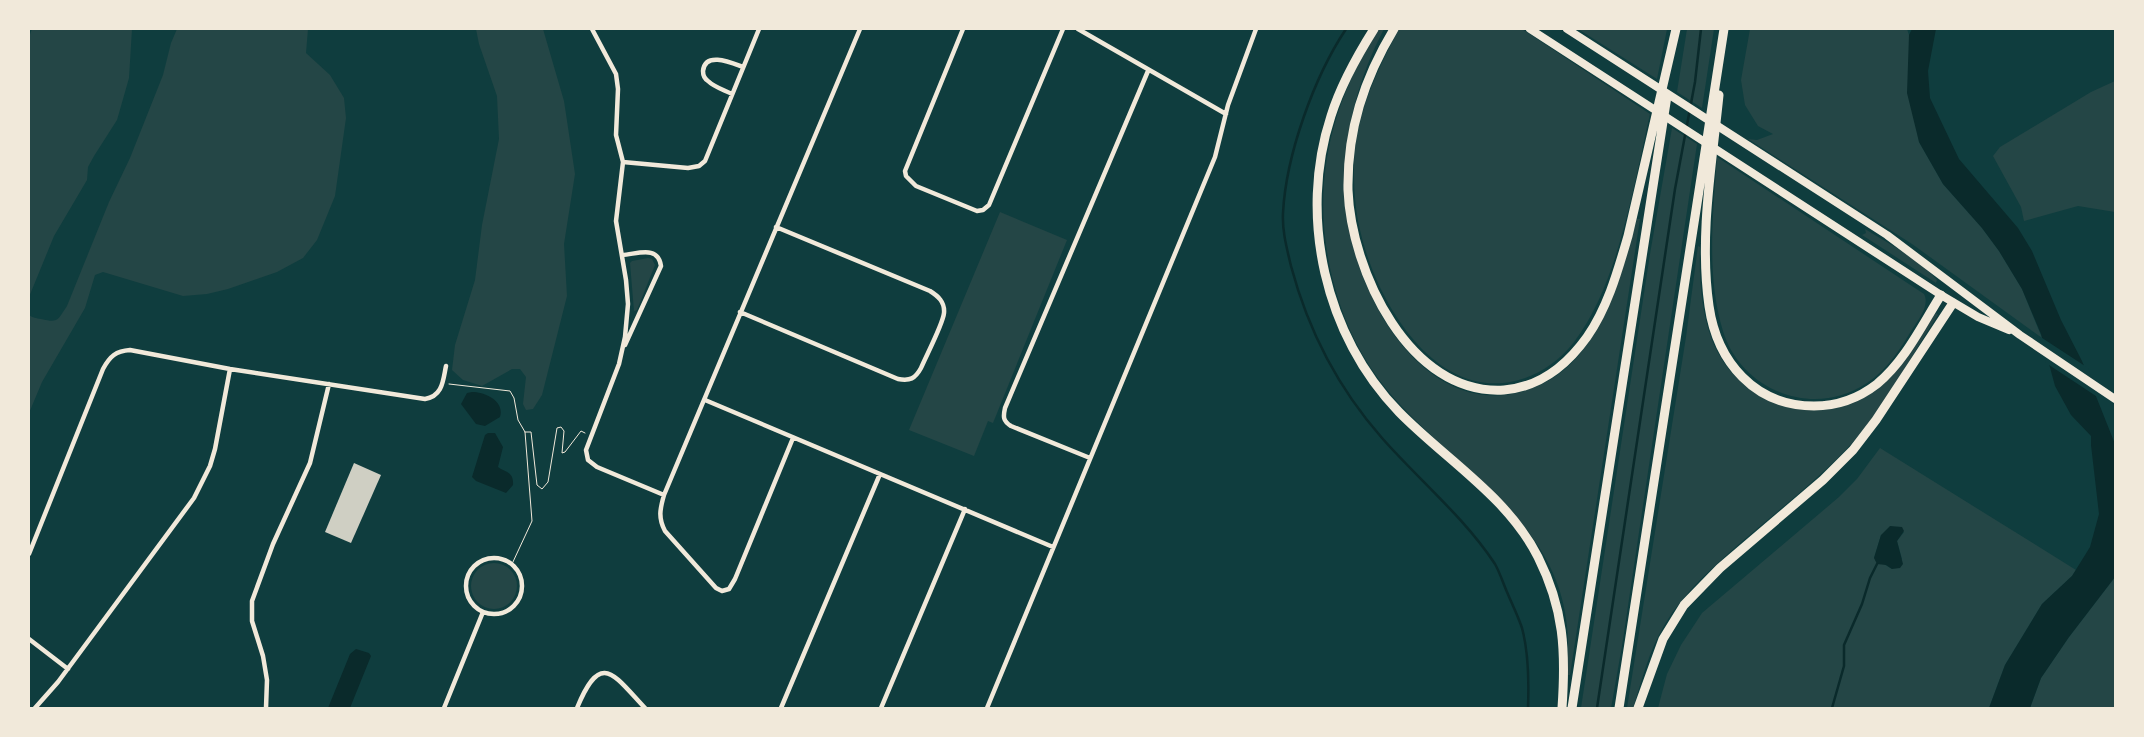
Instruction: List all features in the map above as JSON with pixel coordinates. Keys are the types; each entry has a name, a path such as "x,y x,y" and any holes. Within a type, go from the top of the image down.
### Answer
{"highway":[{"path":"1374,29 1357,55 1340,92 1322,149 1318,178 1318,226 1321,253 1330,295 1347,338 1385,396 1415,427 1498,503 1526,536 1538,556 1548,579 1561,622 1564,644 1562,708"},
{"path":"1394,29 1365,84 1351,142 1348,190 1355,233 1362,259 1370,280 1395,327 1421,358 1437,372 1456,382 1484,390 1499,390 1526,386 1557,370 1576,350 1598,319 1615,278 1628,236 1676,29"},
{"path":"1572,708 1676,29"},
{"path":"1724,29 1708,195 1705,245 1706,275 1709,307 1714,326 1723,351 1736,372 1760,392 1782,402 1820,406 1856,397 1877,384 1895,367 1941,295"},
{"path":"1619,708 1724,29"},
{"path":"1638,708 1663,639 1684,605 1720,568 1823,480 1853,450 1887,404 1953,303"}],"main road":[{"path":"1530,29 1953,303 2020,335"},
{"path":"1567,29 1887,235 2020,335 2115,399"},
{"path":"1941,295 1950,282"},
{"path":"1953,303 1961,290"}],"street":[{"path":"592,29 616,74 618,104 616,135 623,162 616,221 628,304 622,351 614,380 590,435 586,455 591,464 664,495"},
{"path":"623,162 688,168 699,166 705,161 759,29"},
{"path":"793,438 735,579 729,589 722,591 716,588 665,531 661,523 660,510 664,495 740,312 860,29"},
{"path":"963,29 905,171 906,176 916,186 977,211 983,210 989,205 1062,29"},
{"path":"1078,29 1148,71 1226,114"},
{"path":"987,708 1197,201 1214,157 1226,114 1256,29"},
{"path":"732,94 707,81 703,75 703,69 707,63 713,60 722,60 743,67"},
{"path":"1090,458 1011,426 1006,423 1003,417 1005,408 1148,71"},
{"path":"740,312 898,379 912,380 917,376 921,368 944,313 939,296 930,290 776,227"},
{"path":"622,255 653,252 658,255 661,266 622,351"},
{"path":"29,554 103,369 112,355 130,350 230,369 426,399 438,394 443,383 446,366"},
{"path":"35,708 47,696 180,520 197,494 215,449 230,369"},
{"path":"266,708 267,680 263,656 252,621 252,601 270,551 310,464 329,384"},
{"path":"705,400 1053,547"},
{"path":"781,708 880,474"},
{"path":"881,708 965,510"},
{"path":"488,558 502,559 512,564 522,579 522,590 518,600 504,612 494,614 483,612 474,605 468,596 466,585 470,571 478,563 488,558"},
{"path":"444,708 483,612"},
{"path":"29,639 68,668"},
{"path":"577,708 585,688 592,678 604,672 610,672 645,708"}],"path":[{"path":"443,383 510,392 514,398 518,420 525,432 532,521 512,564"},
{"path":"525,432 531,432 537,484 542,489 548,482 557,428 561,427 564,431 562,453 581,431 590,435"}],"shaded area":[{"path":"32,29 132,29 129,78 117,120 88,167 87,180 54,236 29,297 29,37"},
{"path":"177,29 308,29 306,53 330,75 344,98 346,118 335,196 317,240 303,258 277,272 228,289 207,294 183,296 103,272 95,275 85,308 42,382 29,413 29,315 54,321 59,318 67,306 163,75 171,43"},
{"path":"476,29 543,29 564,101 575,174 564,244 567,296 542,395 533,409 526,410 523,404 526,377 520,369 512,369 482,386 463,380 452,370 455,345 475,280 482,225 499,139 497,96 479,44"},
{"path":"1379,29 1384,29 1363,76 1350,124 1345,175 1349,226 1356,257 1368,288 1384,319 1404,348 1428,371 1456,388 1487,395 1521,392 1547,381 1563,371 1577,358 1602,320 1616,287 1637,219 1640,219 1570,675 1567,675 1567,626 1559,588 1544,555 1522,524 1497,496 1413,418 1388,391 1356,342 1335,288 1327,254 1324,220 1324,186 1328,154 1335,121 1347,90 1361,59"},
{"path":"1399,29 1522,29 1650,114 1623,233 1602,292 1589,319 1574,342 1552,364 1534,375 1503,383 1476,381 1451,372 1429,356 1410,335 1393,311 1368,259 1361,234 1355,197 1354,181 1357,135 1367,98"},
{"path":"1578,29 1667,29 1657,79"},
{"path":"1687,29 1714,29 1702,108 1677,92"},
{"path":"1750,29 1907,29 1919,142 1943,184 1982,228 1999,251 2022,289 2042,338 1912,244 1748,139 1757,140 1773,134 1758,126 1745,105 1741,80"},
{"path":"1912,29 1936,29 1928,71 1930,98 1959,159 2018,228 2032,251 2061,320 2082,361 2115,444 2115,577 2069,637 2041,678 2030,708 1989,708 2005,665 2042,604 2072,576 2090,547 2099,514 2091,436 2071,415 2055,386 2041,334 2022,289 1999,251 1982,228 1943,184 1919,142 1907,93 1909,35"},
{"path":"2115,81 2115,212 2078,206 2024,221 2021,207 1993,156 2000,147 2091,92"},
{"path":"1672,128 1697,144 1622,646 1611,708 1581,708 1650,254"},
{"path":"1717,157 1924,294 1926,303 1923,312 1904,343 1887,365 1867,383 1846,394 1825,398 1803,398 1782,393 1762,383 1746,370 1732,352 1723,331 1714,288 1712,244"},
{"path":"1000,212 1067,240 993,423 988,421 974,456 909,430"},
{"path":"1865,229 1922,265 1937,280 1936,283 1862,235 1866,233"},
{"path":"1698,246 1700,247 1700,282 1703,306 1712,340 1724,362 1740,381 1759,395 1781,405 1805,410 1829,409 1852,403 1875,391 1899,368 1930,320 1936,313 1938,315 1887,397 1852,443 1811,483 1719,562 1681,601 1659,634 1646,665 1633,708 1627,708 1686,337"},
{"path":"648,258 652,259 655,265 637,310 634,311 630,263"},
{"path":"472,392 493,398 500,406 500,417 485,426 476,424 461,404 467,393"},
{"path":"495,433 503,447 498,467 510,474 513,480 513,485 506,493 476,481 472,477 485,435"},
{"path":"1880,448 2076,570 2042,604 2005,665 1989,708 1658,708 1667,674 1681,645 1702,613 1839,497 1857,479","holes":["1904,532 1897,541 1902,559 1892,569 1874,558 1881,535"]},
{"path":"1890,526 1902,527 1904,531 1897,541 1903,564 1900,568 1892,569 1886,565 1877,564 1874,558 1881,535"},
{"path":"490,563 498,563 507,567 513,573 517,586 513,599 507,605 498,609 490,609 481,605 475,599 471,590 471,582 475,573 481,567"},
{"path":"2115,577 2115,708 2030,708 2041,678 2069,637"},
{"path":"356,649 369,653 371,656 350,708 328,708 350,654"}],"pier":[{"path":"2039,336 2088,368 2099,398 2046,363"}],"building":[{"path":"354,463 381,475 351,543 325,532"}],"waterway":[{"path":"1346,29 1334,48 1313,93 1296,142 1290,167 1285,190 1283,220 1291,266 1306,313 1326,357 1352,399 1382,438 1469,530 1495,564 1522,628 1528,668 1528,708"},
{"path":"1597,708 1675,189 1695,82 1701,29"},
{"path":"1832,708 1844,666 1844,645 1877,564"}]}
